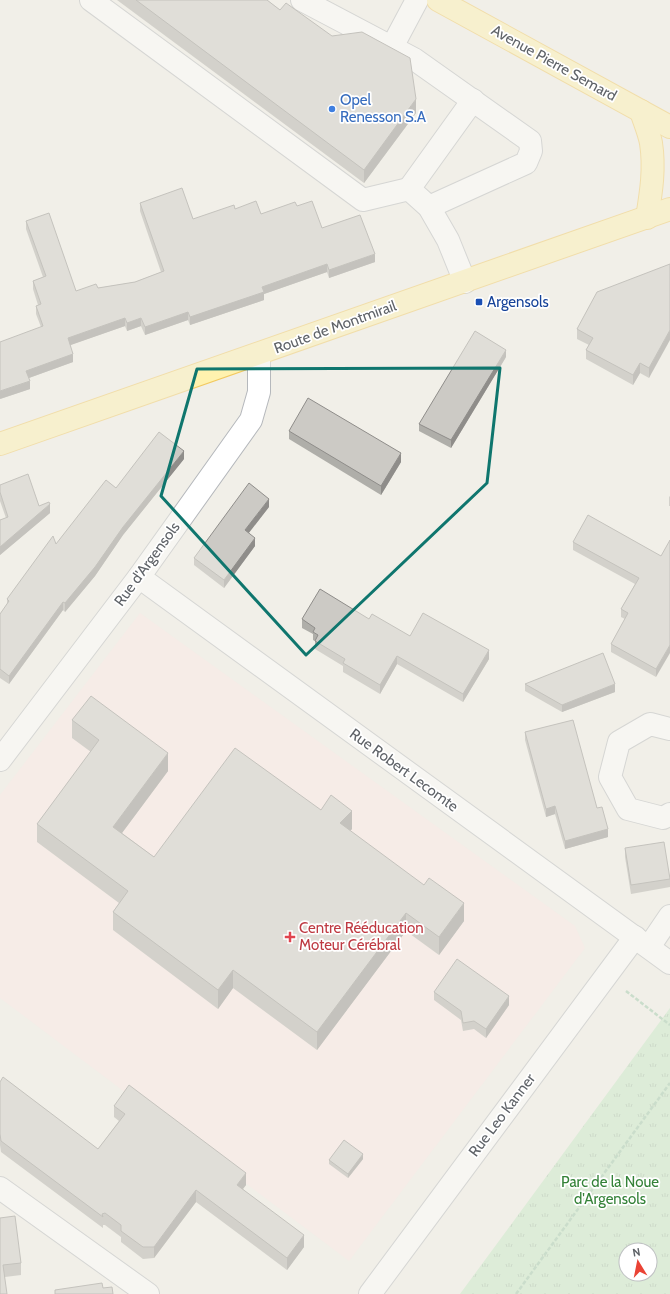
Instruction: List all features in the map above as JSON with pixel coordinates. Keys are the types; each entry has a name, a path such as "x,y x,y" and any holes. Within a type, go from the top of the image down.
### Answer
{"main road":[{"name":"Avenue Pierre Semard","path":"449,3 670,127"},
{"path":"640,111 650,142 653,159 653,177 647,218"},
{"name":"Route de Montmirail","path":"0,444 670,209"}],"street":[{"path":"91,0 363,200 409,189 472,100"},
{"path":"302,0 414,59 530,141 531,151 526,163 429,207"},
{"path":"392,48 417,0"},
{"path":"409,189 429,207 448,240 465,282"},
{"name":"Rue d'Argensols","path":"0,760 139,577 251,420 259,392 259,354"},
{"name":"Rue Robert Lecomte","path":"139,577 670,963"},
{"path":"670,729 650,724 619,742 610,777 628,809 663,818 670,814"},
{"name":"Rue Leo Kanner","path":"370,1294 606,975 670,916"},
{"path":"0,1188 148,1294"}],"path":[{"path":"606,975 670,1025"},
{"path":"516,1294 670,1083"}],"highlighted area":[{"path":"500,368 487,483 306,655 161,496 197,369"}],"shaded area":[{"name":"Centre Rééducation Moteur Cérébral","path":"140,613 575,926 585,948 349,1261 0,998 0,795"}],"green space":[{"name":"Parc de la Noue d'Argensols","path":"670,1008 670,1294 460,1294"}],"building":[{"path":"136,0 267,0 280,10 286,3 332,36 362,32 410,58 416,99 364,170"},
{"path":"182,188 193,219 234,205 235,209 256,201 261,214 295,202 297,206 312,201 322,228 360,215 375,254 329,270 327,264 262,287 264,292 190,317 188,312 145,327 141,318 127,323 125,318 68,338 73,354 26,371 30,381 0,391 0,342 43,326 36,306 41,304 33,281 46,276 26,221 49,213 76,291 96,284 98,288 135,282 164,271 140,203"},
{"path":"670,264 670,330 649,368 640,363 633,375 586,350 593,338 577,329 597,292"},
{"path":"475,331 506,350 451,440 419,424"},
{"path":"308,398 401,453 381,486 289,431"},
{"path":"159,432 184,451 123,527 95,567 65,603 63,602 9,676 0,669 0,614 9,601 7,599 53,536 56,544 106,480 116,488"},
{"path":"28,474 39,506 49,502 50,504 0,547 0,520 8,517 0,492 0,485"},
{"path":"249,483 269,499 245,530 255,538 224,580 194,558"},
{"path":"588,515 661,556 670,540 670,645 656,669 611,644 628,613 621,609 639,578 573,542"},
{"path":"320,589 369,619 372,614 410,636 423,613 489,650 463,694 397,656 380,685 343,663 345,659 315,641 318,635 313,632 315,628 302,619"},
{"path":"603,653 615,684 562,705 525,684"},
{"path":"91,696 168,753 113,827 154,857 235,748 321,810 331,795 352,811 340,823 424,885 429,878 464,903 439,937 406,913 317,1032 233,970 218,990 113,912 128,891 37,824 99,740 72,720"},
{"path":"573,720 597,808 602,807 608,829 565,841 555,806 546,809 525,732"},
{"path":"664,842 670,879 631,885 625,848"},
{"path":"457,959 509,996 486,1029 474,1021 463,1023 461,1011 434,992"},
{"path":"3,1077 98,1149 125,1114 114,1106 129,1085 246,1173 237,1185 304,1235 287,1258 196,1190 154,1247 143,1247 121,1231 121,1225 105,1213 102,1214 103,1217 1,1141 0,1082"},
{"path":"344,1140 363,1154 348,1174 329,1160"},
{"path":"15,1216 21,1263 3,1265 7,1294 0,1294 0,1218"},
{"path":"102,1283 103,1288 112,1287 113,1294 55,1294 55,1290"}],"place":[{"name":"Opel Renesson S.A","path":"332,109"},
{"name":"Argensols","path":"479,302"},
{"name":"Centre Rééducation Moteur Cérébral","path":"290,937"}]}
